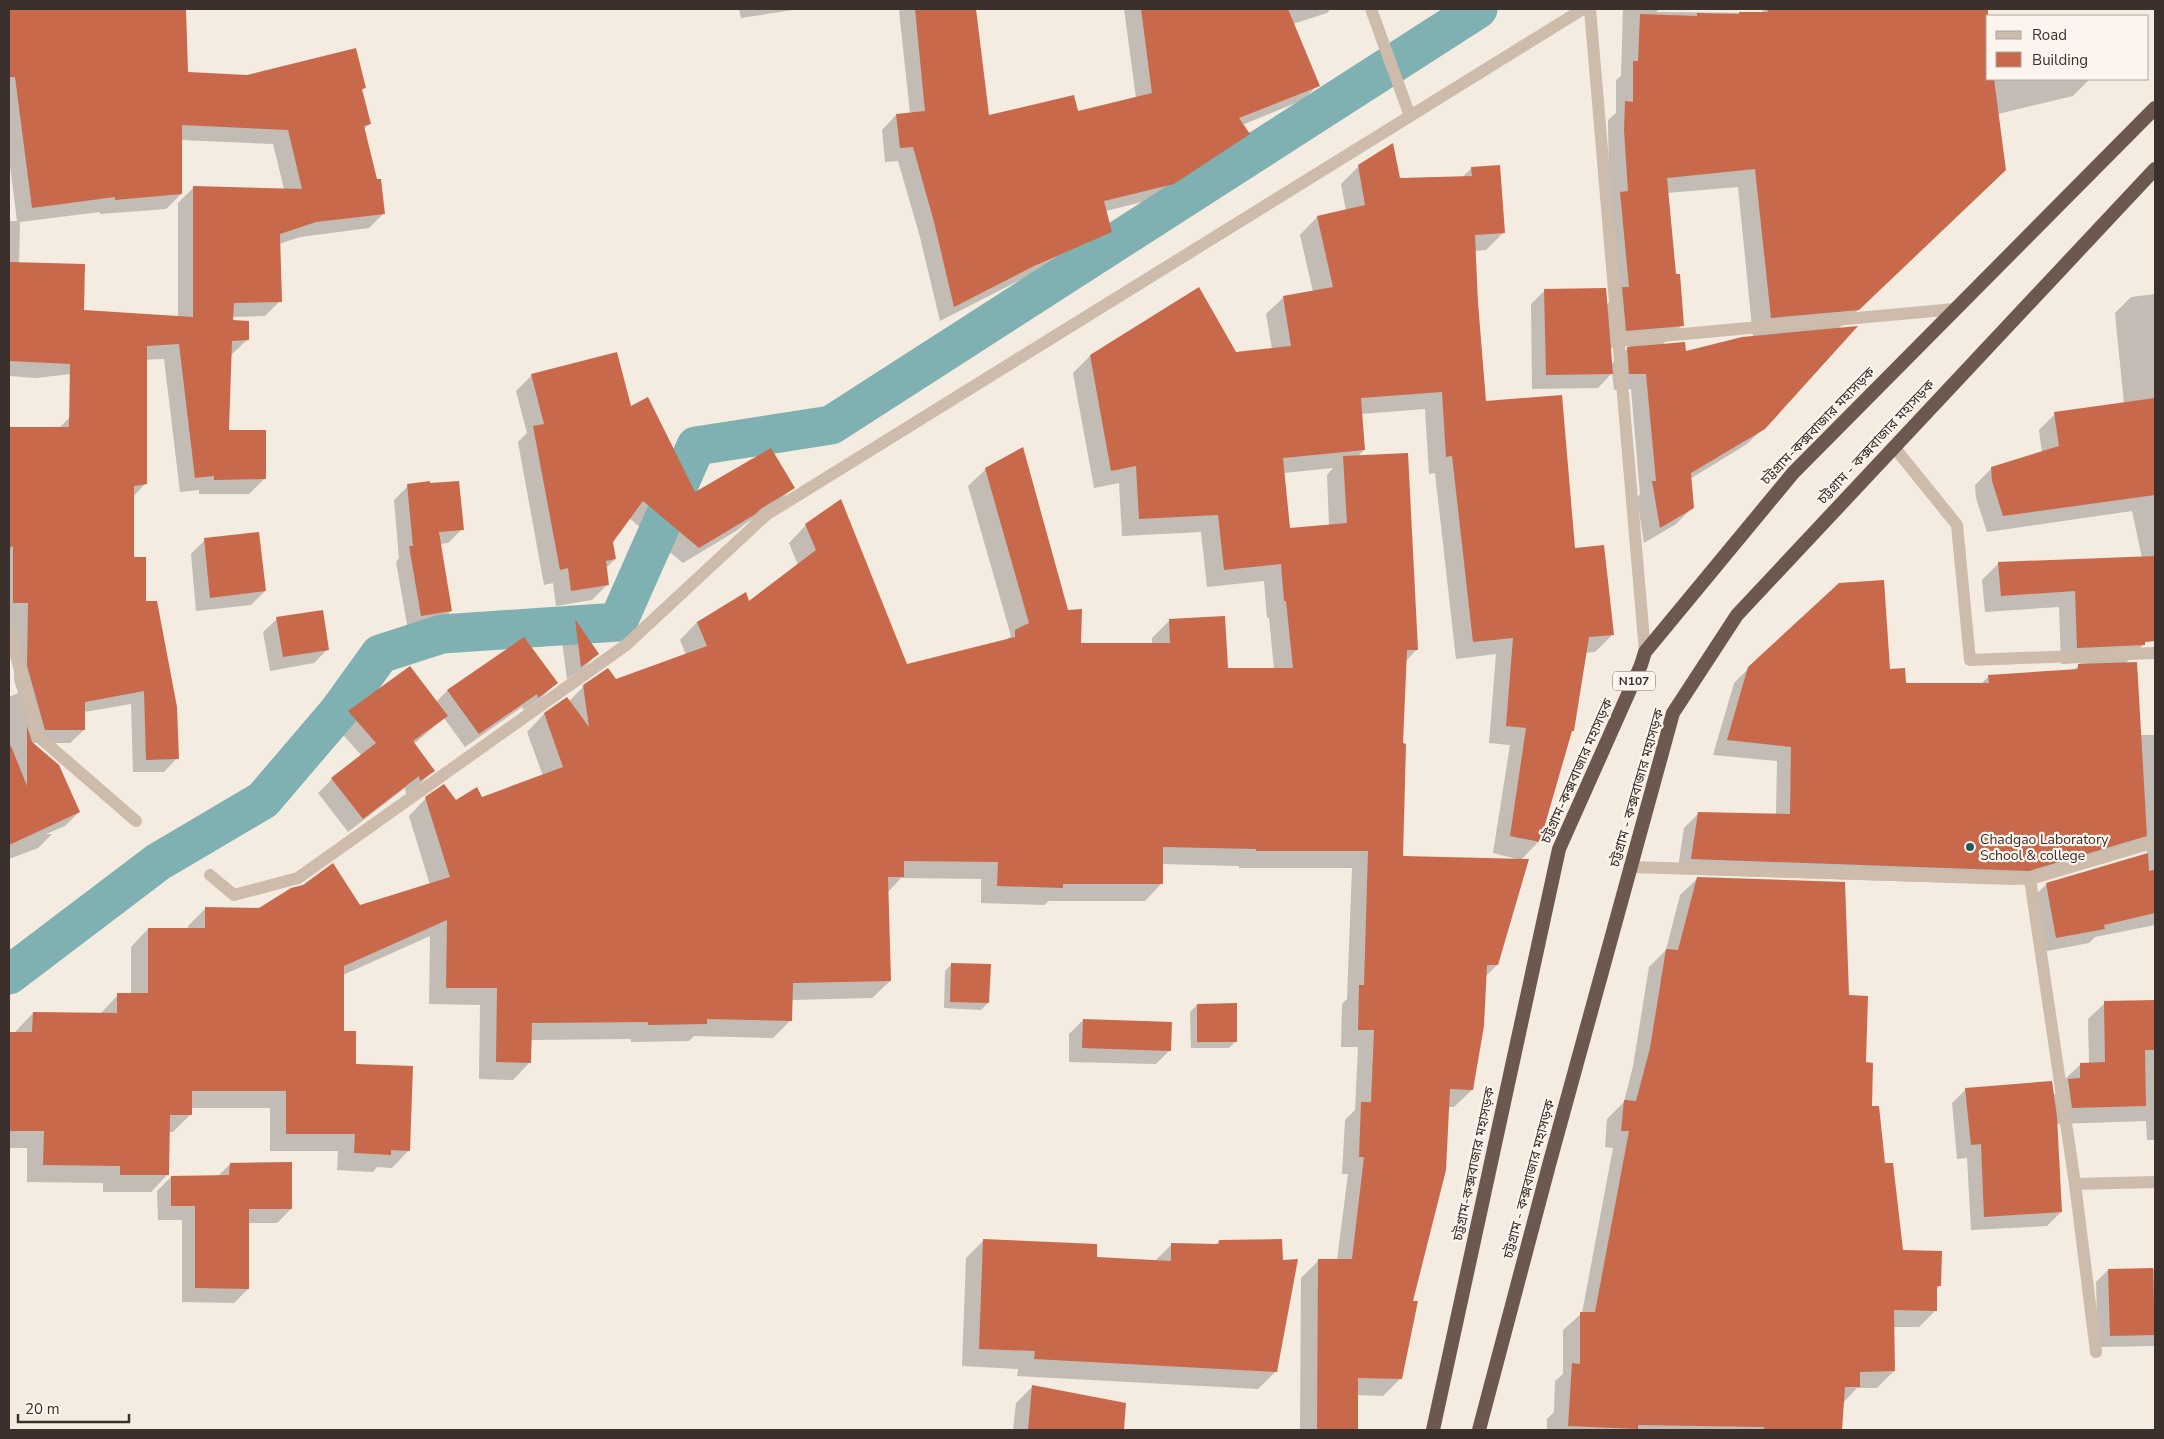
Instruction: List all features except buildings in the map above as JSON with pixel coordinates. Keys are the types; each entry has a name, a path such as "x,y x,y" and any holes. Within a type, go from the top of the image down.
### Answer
{"highway":[{"name":"চট্টগ্রাম-কক্সবাজার মহাসড়ক","path":"1432,1430 1559,849 1641,665 1645,652 1793,473 2155,108"},
{"name":"চট্টগ্রাম - কক্সবাজার মহাসড়ক","path":"1479,1430 1673,713 1737,615 2155,169"}],"street":[{"path":"1371,9 1410,116"},
{"path":"210,875 234,895 298,878 626,645 766,515 1583,9"},
{"path":"1590,9 1645,652"},
{"path":"1619,340 1955,309"},
{"path":"1894,447 1957,525 1970,660 2155,653"},
{"path":"9,630 38,736 136,821"},
{"path":"1631,867 2030,879 2155,842"},
{"path":"2030,879 2075,1184 2096,1352"},
{"path":"2075,1184 2155,1182"}],"waterway":[{"path":"9,975 158,862 263,800 339,711 380,654 442,634 618,622 696,446 831,425 1478,9"}],"place":[{"name":"Chadgao Laboratory School & college","path":"1970,847"}]}
